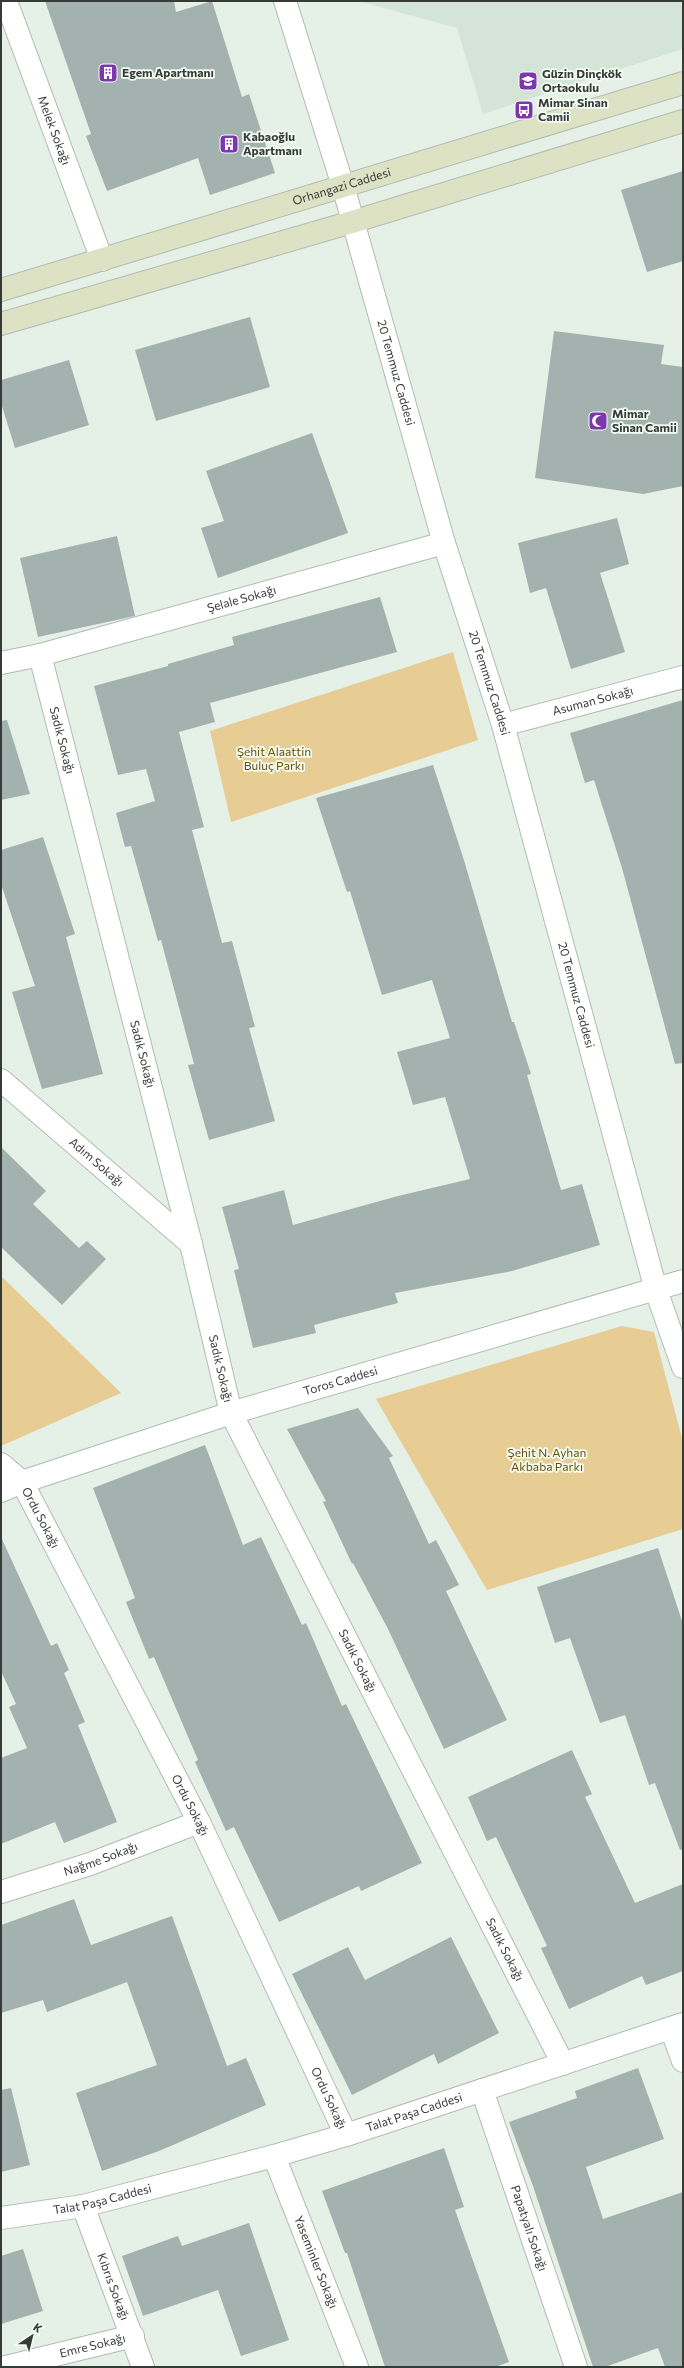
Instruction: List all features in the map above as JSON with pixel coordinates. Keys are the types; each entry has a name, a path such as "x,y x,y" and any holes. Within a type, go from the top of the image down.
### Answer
{"main road":[{"name":"Orhangazi Caddesi","path":"1,290 683,83"},
{"path":"1,324 352,222 683,121"}],"street":[{"name":"Melek Sokağı","path":"6,1 102,260"},
{"name":"20 Temmuz Caddesi","path":"285,1 343,186 444,543 503,725 656,1290 683,1368"},
{"name":"Şelale Sokağı","path":"40,655 444,543"},
{"path":"1,664 40,655"},
{"name":"Sadık Sokağı","path":"40,655 191,1244 231,1413 563,2064"},
{"name":"Asuman Sokağı","path":"503,725 683,677"},
{"name":"Adım Sokağı","path":"1,1080 191,1244"},
{"name":"Toros Caddesi","path":"1,1491 22,1482 231,1413 683,1281"},
{"path":"1,1464 22,1482"},
{"name":"Ordu Sokağı","path":"22,1482 199,1822 346,2135"},
{"name":"Nağme Sokağı","path":"1,1892 90,1864 199,1822"},
{"path":"677,2026 683,2061"},
{"name":"Talat Paşa Caddesi","path":"1,2218 83,2206 274,2156 346,2135 677,2026"},
{"name":"Papatyalı Sokağı","path":"482,2090 576,2367"},
{"name":"Yaseminler Sokağı","path":"274,2156 357,2367"},
{"name":"Kıbrıs Sokağı","path":"83,2206 133,2336 143,2367"},
{"name":"Emre Sokağı","path":"6,2367 133,2336"}],"shaded area":[{"name":"Güzin Dinçkök Ortaokulu","path":"358,1 683,1 683,46 682,49 483,114 457,28"}],"green space":[{"name":"Şehit Alaattin Buluç Parkı","path":"453,652 478,740 231,822 210,731"},
{"path":"1,1276 121,1393 1,1446"},
{"name":"Şehit N. Ayhan Akbaba Parkı","path":"622,1326 654,1332 683,1442 683,1529 487,1590 376,1399"}],"building":[{"path":"45,1 174,1 176,12 212,1 242,97 249,94 275,173 210,195 198,158 107,191 86,136 91,134"},
{"path":"683,171 683,261 647,272 621,190"},
{"path":"250,317 270,387 156,421 135,350"},
{"name":"Mimar Sinan Camii","path":"554,331 664,345 661,364 683,367 683,486 643,494 535,478"},
{"path":"69,360 89,425 15,448 1,403 1,380"},
{"path":"312,433 348,533 218,578 201,528 224,521 206,471"},
{"path":"617,518 629,564 600,573 625,652 571,669 546,588 530,593 518,543"},
{"path":"117,536 135,616 38,637 20,558"},
{"path":"380,597 397,652 210,703 215,722 179,732 204,827 192,830 222,943 232,941 255,1027 249,1028 275,1121 209,1140 188,1065 194,1064 161,940 158,941 131,846 125,847 116,813 155,801 146,769 118,775 94,686 168,666 168,664 234,645 232,637"},
{"path":"683,700 683,1063 675,1064 622,868 594,780 585,783 570,733"},
{"path":"7,720 30,794 1,800 1,721"},
{"path":"433,765 463,857 512,1022 514,1022 531,1074 527,1075 561,1190 582,1184 600,1245 512,1271 395,1293 398,1303 314,1325 316,1333 253,1348 234,1270 239,1269 222,1207 284,1190 293,1225 398,1196 470,1179 445,1097 413,1105 397,1052 450,1038 432,980 382,995 350,891 347,892 316,798"},
{"path":"43,837 75,934 66,937 103,1074 42,1089 12,992 35,986 1,884 1,850"},
{"path":"1,1147 46,1191 33,1204 79,1248 87,1241 106,1259 62,1305 1,1247"},
{"path":"358,1408 393,1456 389,1458 429,1544 436,1540 459,1585 446,1591 507,1720 444,1749 388,1629 353,1563 352,1564 323,1502 326,1501 287,1429"},
{"path":"205,1445 243,1545 261,1537 302,1625 306,1623 342,1706 346,1704 422,1863 361,1891 359,1886 279,1922 234,1827 226,1831 195,1762 198,1760 154,1657 149,1659 126,1602 135,1598 93,1488"},
{"path":"1,1537 51,1646 57,1643 69,1670 64,1673 85,1722 78,1725 117,1822 64,1843 55,1822 1,1844 1,1758 27,1748 9,1707 16,1704 1,1671"},
{"path":"658,1548 683,1624 683,1849 680,1850 655,1783 649,1785 625,1715 600,1723 570,1638 555,1643 537,1587"},
{"path":"572,1750 592,1794 585,1797 635,1903 683,1884 683,1971 646,1985 642,1976 569,2009 541,1948 547,1946 496,1837 487,1841 468,1797"},
{"path":"74,1899 91,1945 172,1916 227,2066 246,2058 266,2105 159,2151 102,2171 76,2093 157,2065 127,1982 47,2012 43,2000 1,2013 1,1925"},
{"path":"451,1937 499,2033 438,2064 434,2054 352,2095 292,1974 348,1947 365,1980"},
{"path":"638,2068 664,2139 586,2167 603,2219 683,2192 683,2367 665,2367 658,2348 605,2367 593,2367 533,2186 509,2122 577,2098 575,2091"},
{"path":"11,2088 30,2165 1,2172 1,2090"},
{"path":"444,2148 464,2207 455,2210 509,2362 495,2367 385,2367 347,2253 345,2253 322,2191"},
{"path":"249,2223 289,2340 241,2356 218,2290 143,2316 122,2256 178,2236 182,2246"},
{"path":"23,2249 43,2311 1,2324 1,2256"}],"place":[{"name":"Egem Apartmanı","path":"108,73"},
{"name":"Güzin Dinçkök Ortaokulu","path":"528,81"},
{"name":"Mimar Sinan Cami̇i","path":"524,110"},
{"name":"Kabaoğlu Apartmanı","path":"229,144"},
{"name":"Mimar Sinan Camii","path":"598,421"}]}
